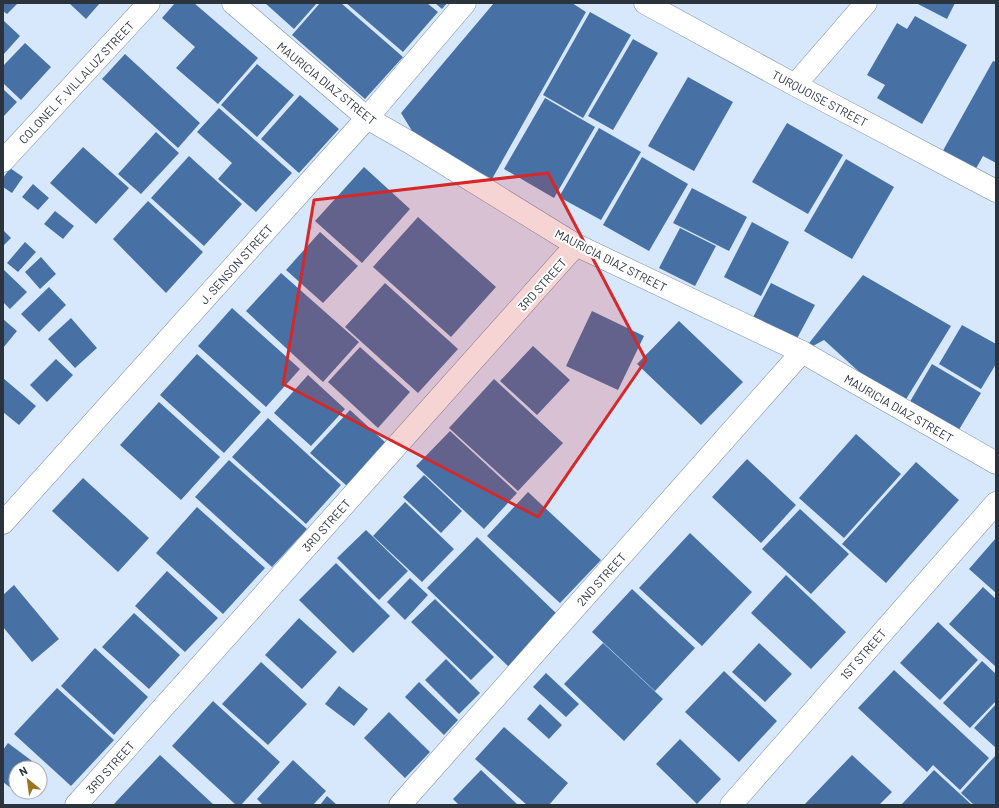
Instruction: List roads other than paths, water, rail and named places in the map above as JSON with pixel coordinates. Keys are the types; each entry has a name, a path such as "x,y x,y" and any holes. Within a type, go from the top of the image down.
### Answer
{"street":[{"name":"COLONEL F. VILLALUZ STREET","path":"3,161 149,3"},
{"name":"MAURICIA DIAZ STREET","path":"233,3 367,118 409,142 576,245 802,352 996,464"},
{"name":"J. SENSON STREET","path":"3,523 367,118 466,3"},
{"name":"TURQUOISE STREET","path":"645,3 795,85 996,191"},
{"path":"795,85 866,3"},
{"name":"3RD STREET","path":"76,805 576,245"},
{"name":"2ND STREET","path":"400,805 802,352"},
{"name":"1ST STREET","path":"731,805 996,503"}]}
